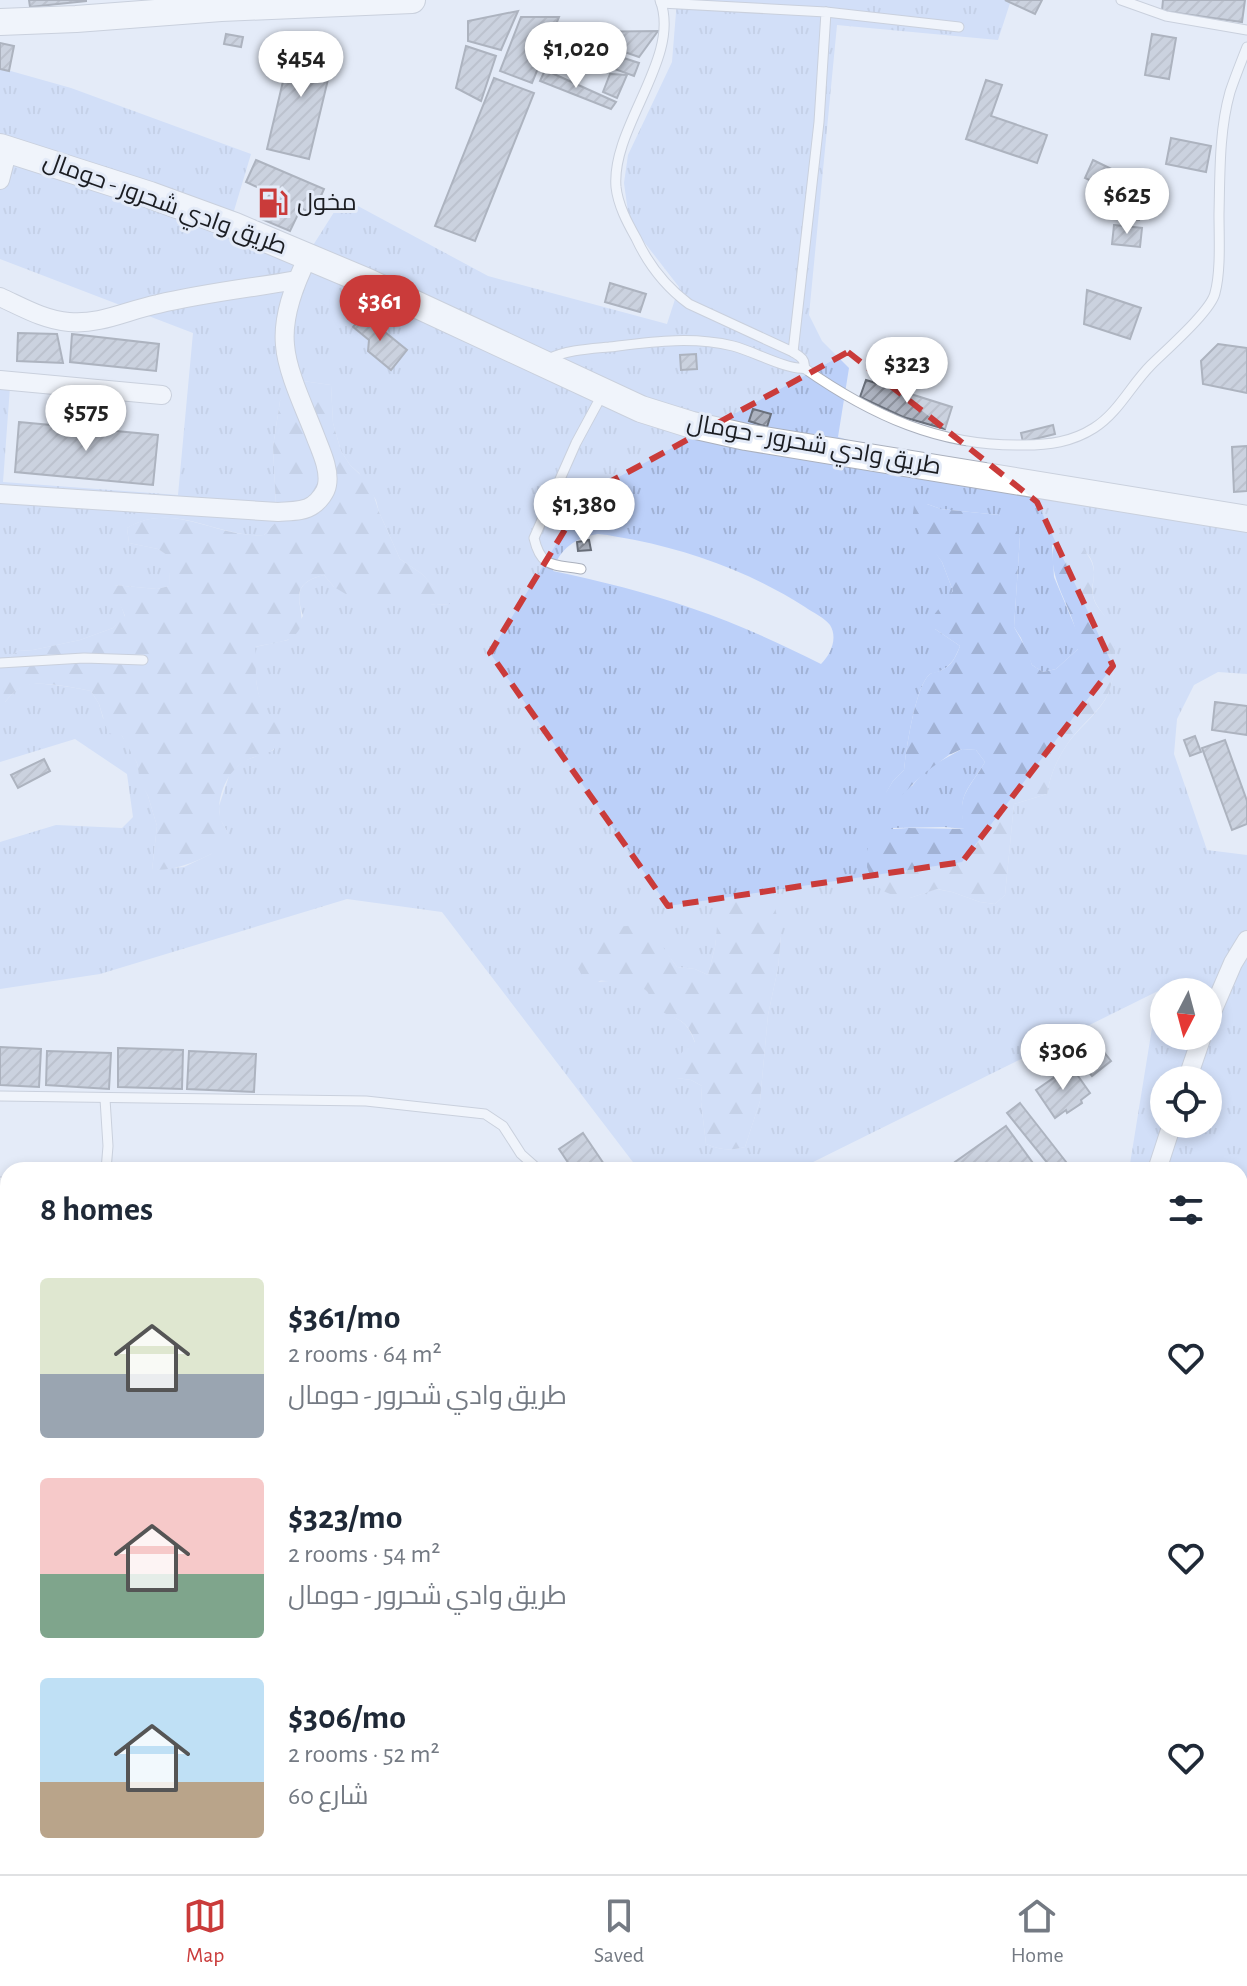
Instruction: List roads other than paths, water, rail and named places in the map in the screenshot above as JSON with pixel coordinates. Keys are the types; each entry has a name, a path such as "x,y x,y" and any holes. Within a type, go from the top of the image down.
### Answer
{"main road":[{"path":"0,22 76,19 222,4 412,0"},
{"name":"طريق وادي شحرور - حومال","path":"4,148 235,226 303,268 368,282 641,409 692,425 746,437 1247,519"}],"street":[{"path":"0,180 4,148"},
{"path":"0,297 52,319 88,322 303,268"},
{"path":"0,494 278,512 299,511 312,506 327,485 326,470 288,362 285,344 290,302 303,268"},
{"path":"0,380 162,395"},
{"path":"1222,989 1247,940"},
{"path":"1160,1162 1167,1138"}],"lane":[{"path":"1121,0 1166,16 1247,30"},
{"path":"804,368 804,361 793,352 689,304 678,295 665,283 642,251 620,205 616,179 621,152 657,61 665,21 660,1 826,12 959,27"},
{"path":"793,352 819,122 826,12"},
{"path":"541,363 576,350 666,340 733,346 785,365 804,368 839,392 894,420 956,440 1010,446 1044,445 1077,436 1110,415 1141,375 1198,318 1215,296 1225,118 1247,47"},
{"path":"581,569 546,563 538,554 534,538 576,443 603,392"},
{"path":"0,663 84,658 143,660"},
{"path":"0,1096 366,1101 485,1114 503,1126 521,1154 530,1162"},
{"path":"105,1099 107,1162"}],"place":[{"name":"مخول","path":"273,203"}]}
